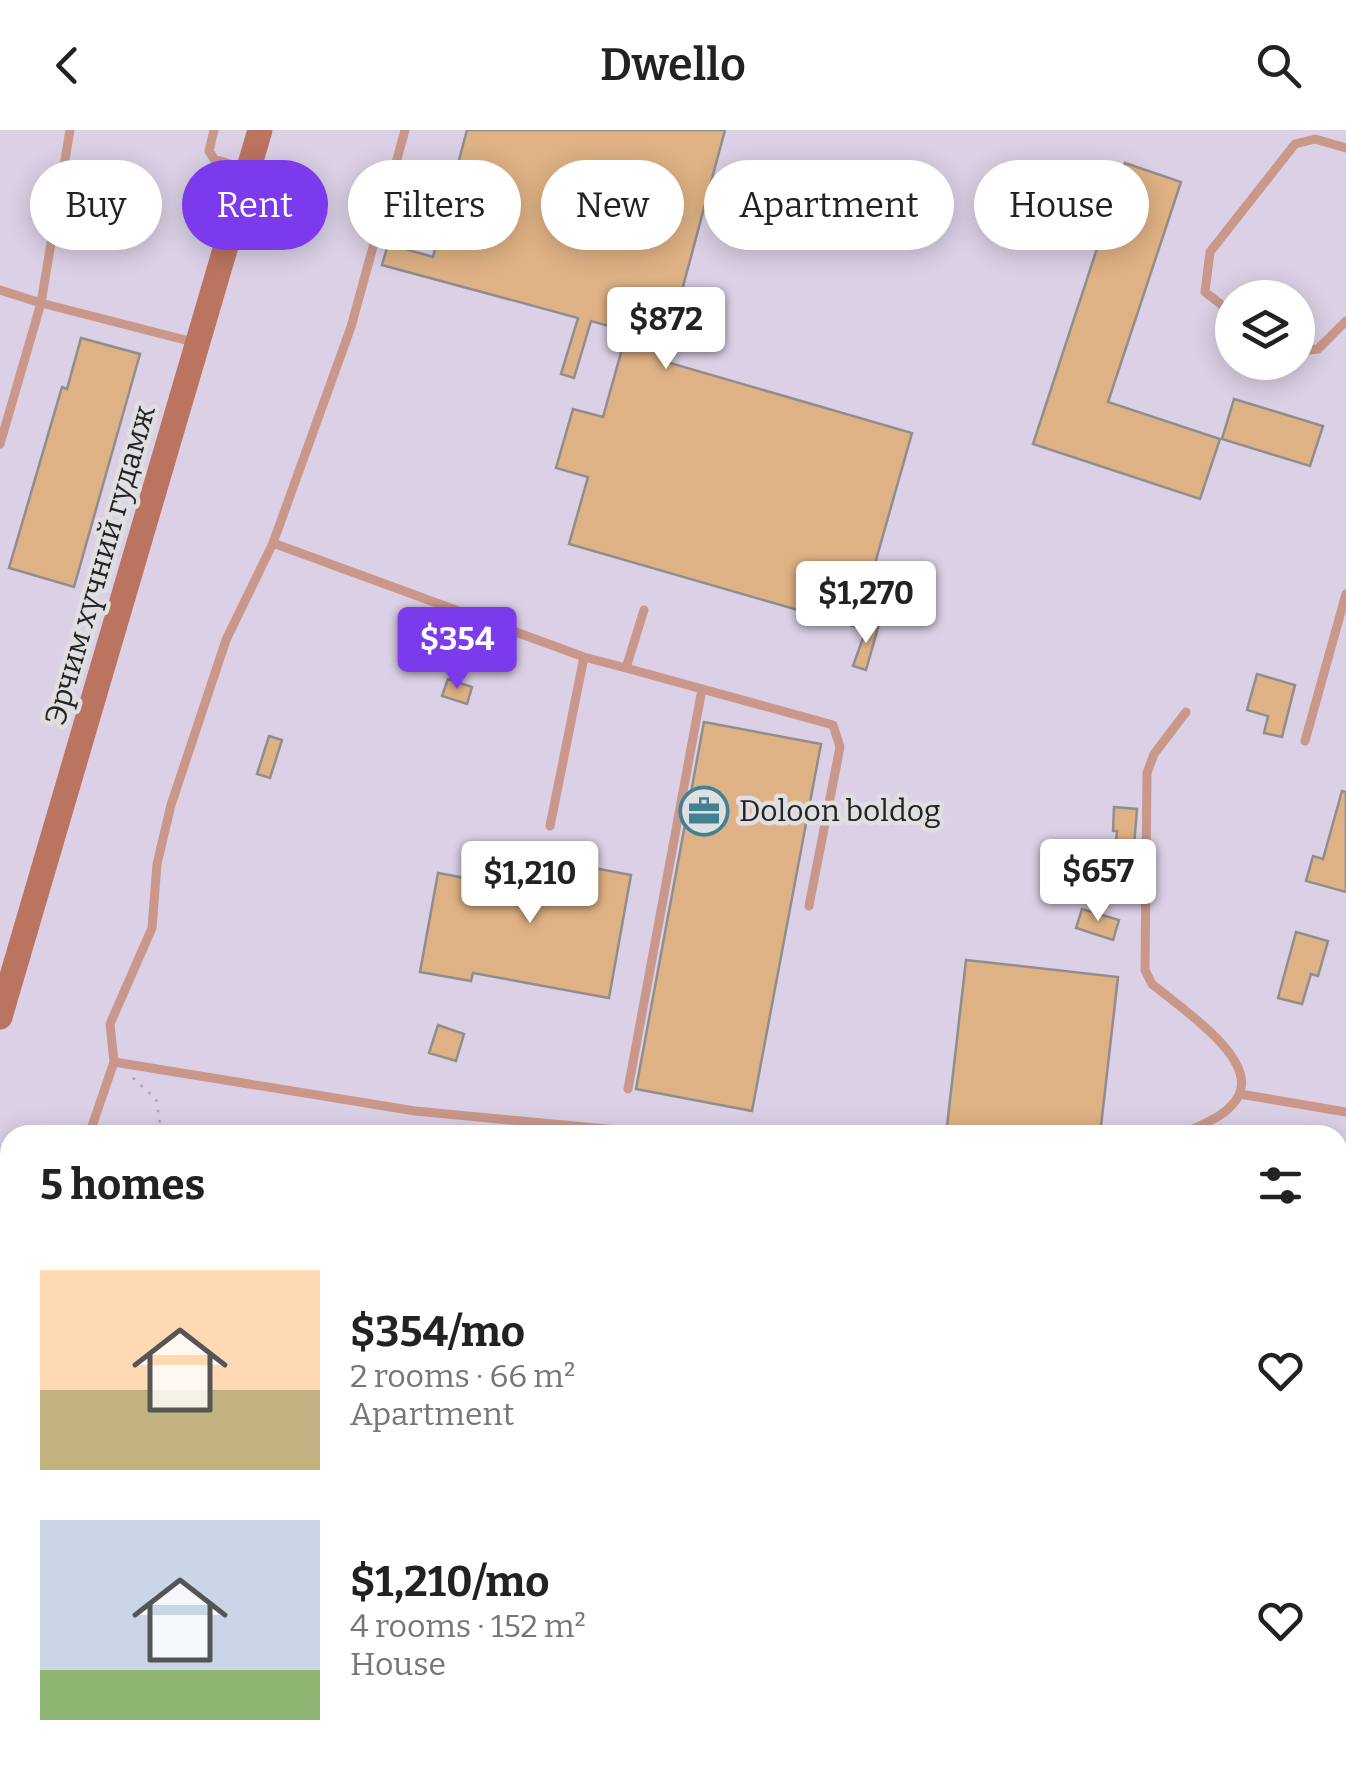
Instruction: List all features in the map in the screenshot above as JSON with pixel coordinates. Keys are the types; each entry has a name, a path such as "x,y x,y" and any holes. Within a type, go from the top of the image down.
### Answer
{"main road":[{"name":"Эрчим хүчний гудамж","path":"252,160 260,130"},
{"name":"Эрчим хүчний гудамж","path":"0,1017 226,250"}],"lane":[{"path":"0,444 41,303 70,130"},
{"path":"214,130 209,151 214,160"},
{"path":"92,1125 114,1062 110,1024 152,928 157,864 171,805 226,640 273,543 351,327 405,130"},
{"path":"1215,300 1205,292 1210,252 1295,144 1315,139 1346,148"},
{"path":"0,290 199,343"},
{"path":"1315,350 1346,320"},
{"path":"273,543 584,657 833,725 840,747 809,906"},
{"path":"1305,741 1346,594"},
{"path":"626,668 644,610"},
{"path":"550,826 584,657"},
{"path":"628,1089 702,689"},
{"path":"1186,712 1154,754 1147,773 1145,970 1152,984 1232,1053 1241,1075 1240,1094 1226,1112 1201,1125"},
{"path":"114,1062 415,1111 564,1125"},
{"path":"1240,1094 1346,1112"}],"path":[{"path":"128,1074 156,1099 160,1125"}],"shaded area":[{"path":"0,130 1346,130 1346,1125 0,1125"}],"building":[{"path":"467,130 725,130 717,160 704,160 704,208 663,361 912,433 857,627 569,544 588,477 556,468 573,409 603,417 627,331 591,321 574,378 561,374 578,318 382,265 386,250 409,250 433,257 435,250 521,250 521,160 459,160"},
{"path":"1149,171 1181,182 1108,402 1220,439 1200,499 1033,444 1097,250 1149,250"},
{"path":"81,338 140,354 74,587 9,568 62,387 67,389"},
{"path":"1234,399 1323,426 1310,466 1222,439"},
{"path":"869,621 879,624 866,670 853,666"},
{"path":"1257,674 1295,685 1282,737 1264,733 1268,716 1247,710"},
{"path":"448,679 472,687 467,704 442,696"},
{"path":"704,722 821,744 752,1111 636,1089"},
{"path":"269,736 282,740 270,778 257,774"},
{"path":"1342,791 1346,792 1346,892 1306,881 1313,856 1323,859"},
{"path":"1114,807 1137,809 1131,883 1112,881 1117,831 1113,831"},
{"path":"515,853 631,875 609,998 473,973 471,981 420,972 438,873 509,886"},
{"path":"1082,909 1119,920 1113,940 1076,928"},
{"path":"1296,932 1328,941 1318,976 1311,974 1302,1004 1278,998"},
{"path":"966,960 1118,977 1101,1125 947,1125"},
{"path":"438,1025 464,1034 456,1061 429,1053"}],"place":[{"name":"Doloon boldog","path":"704,811"}]}
